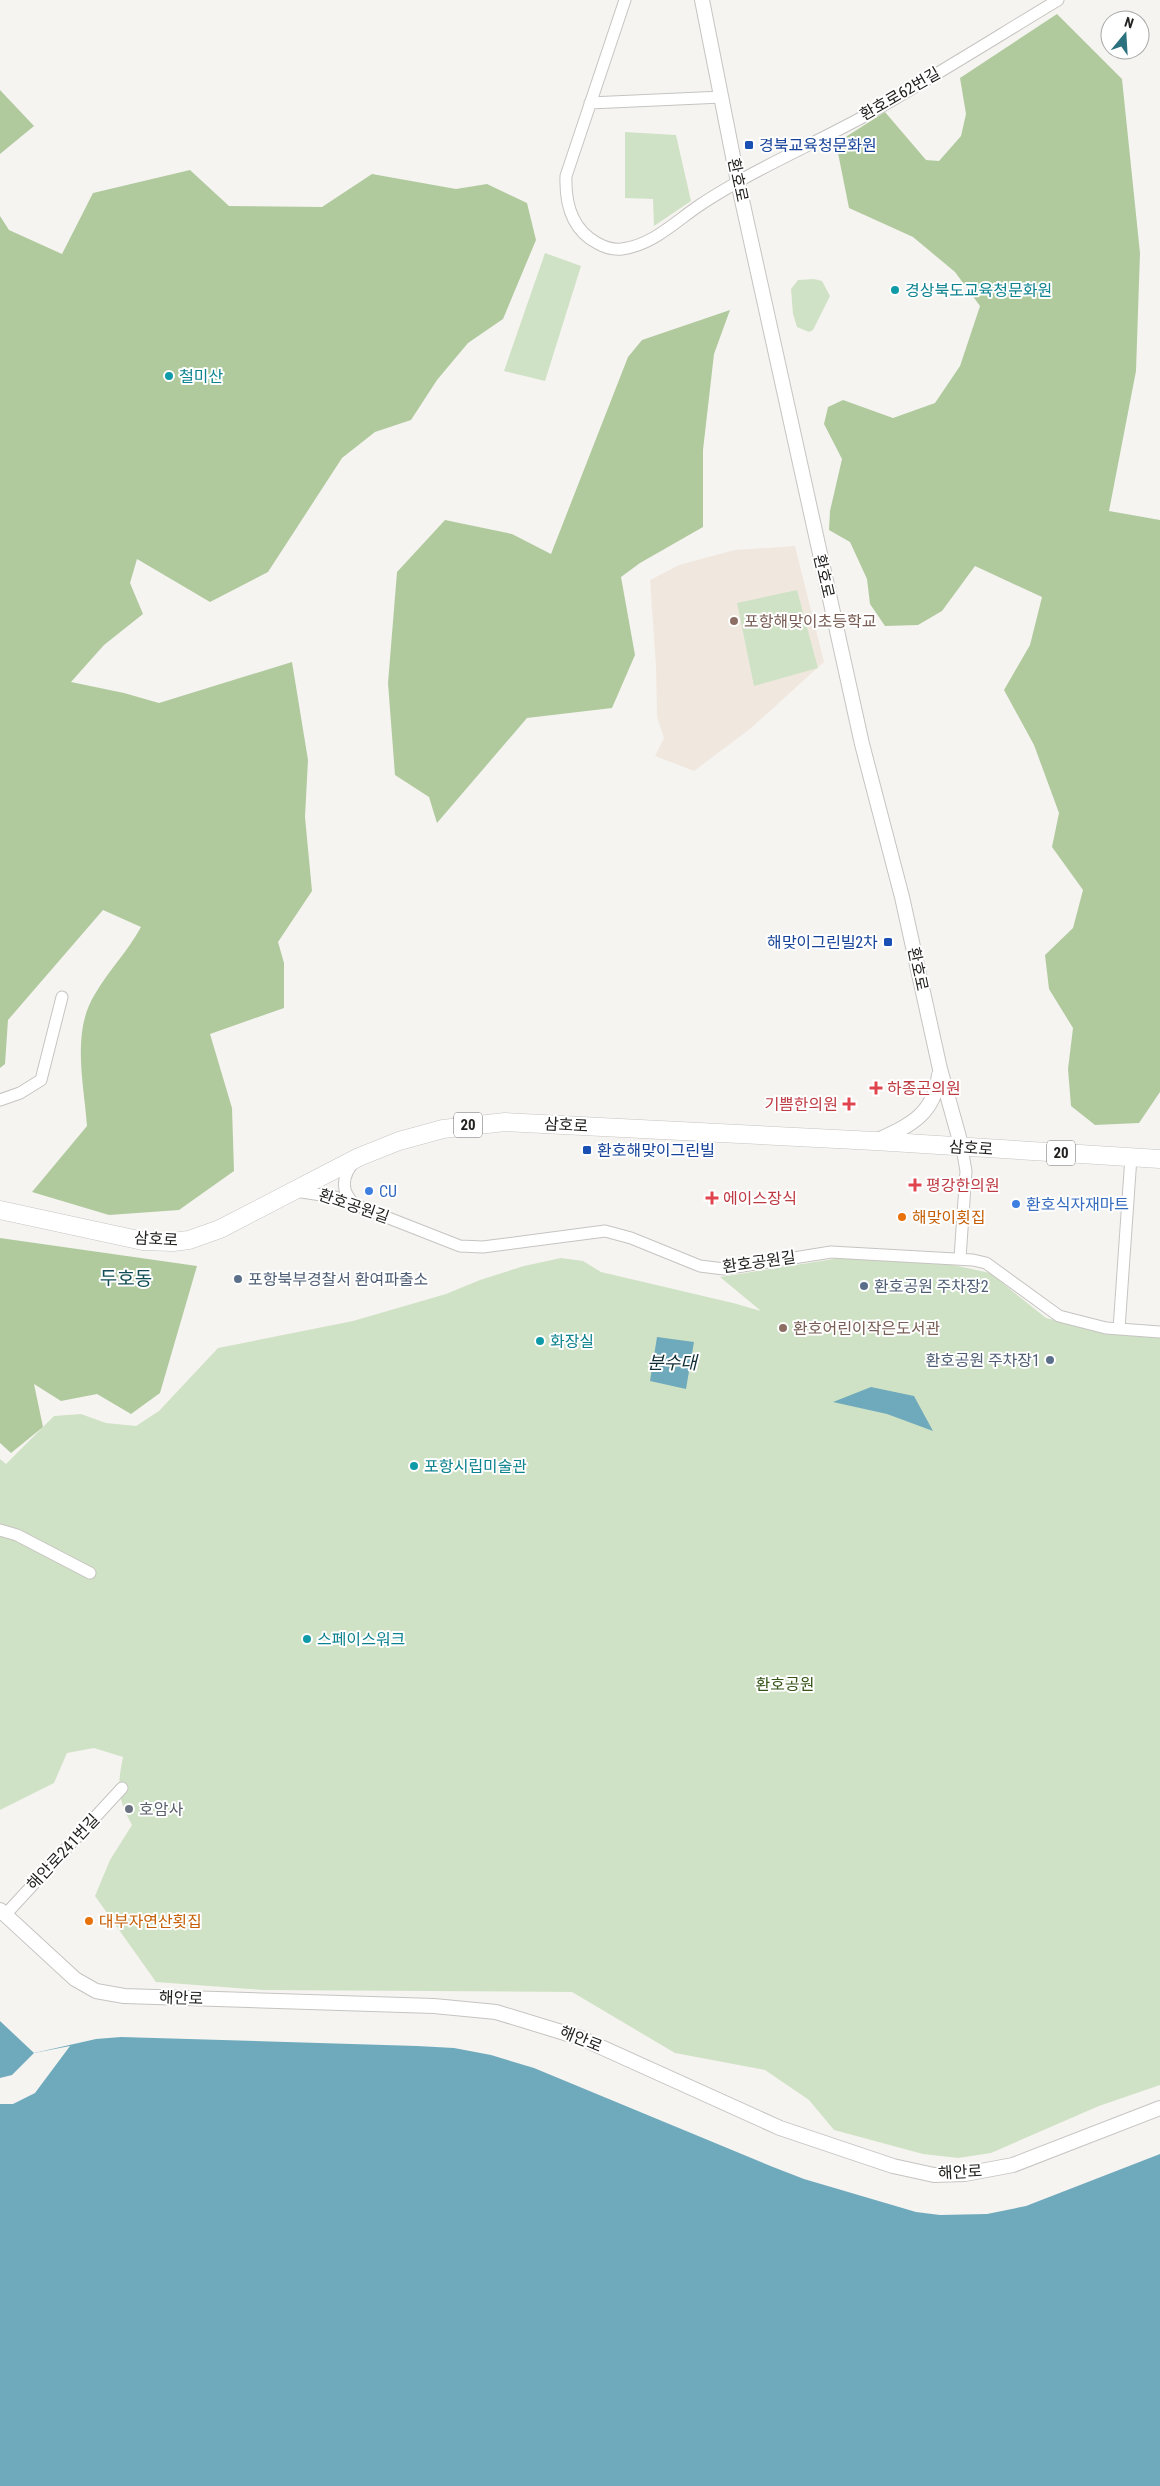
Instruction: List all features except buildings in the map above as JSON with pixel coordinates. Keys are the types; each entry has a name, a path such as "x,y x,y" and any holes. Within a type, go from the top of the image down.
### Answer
{"main road":[{"name":"삼호로","path":"0,1210 142,1240 173,1242 189,1240 220,1229 359,1157 399,1141 443,1129 505,1122 875,1141 962,1148 1160,1159"}],"street":[{"path":"625,0 566,176 567,202 575,225 588,238 603,246 621,249 640,244 665,231 700,205 738,182"},
{"name":"환호로","path":"702,0 738,182 862,744 902,897 940,1069 962,1148"},
{"name":"환호로62번길","path":"738,182 869,113 1058,0"},
{"path":"590,103 722,97"},
{"path":"0,1100 41,1080 62,997"},
{"path":"875,1141 898,1131 921,1115 935,1097 940,1069"},
{"path":"960,1258 966,1170 962,1148"},
{"path":"357,1205 348,1198 344,1184 348,1169 359,1157"},
{"path":"1119,1329 1131,1158"},
{"name":"환호공원길","path":"295,1191 321,1193 357,1205 460,1246 483,1246 604,1231 631,1238 708,1268 724,1269 831,1252 960,1258 986,1263 1059,1316 1119,1329 1160,1332"},
{"path":"0,1530 17,1534 90,1573"},
{"name":"해안로241번길","path":"2,1913 122,1788"},
{"name":"해안로","path":"2,1913 75,1979 102,1993 124,1996 434,2006 496,2012 581,2038 780,2128 893,2166 920,2172 965,2174 1013,2165 1160,2108"}],"shaded area":[{"name":"포항해맞이초등학교","path":"795,546 824,662 750,729 694,771 655,756 664,738 657,717 656,668 650,580 679,565 734,550"}],"green space":[{"path":"1057,14 1100,57 1100,60 1103,60 1122,79 1140,253 1136,371 1109,511 1160,520 1160,1092 1139,1123 1095,1125 1071,1106 1068,1069 1073,1028 1049,989 1045,955 1073,928 1083,890 1052,847 1059,813 1034,745 1004,690 1030,645 1042,597 975,566 942,611 918,625 885,626 870,604 867,579 850,542 829,530 830,511 842,459 824,424 828,407 843,400 893,418 935,403 960,366 980,306 955,272 913,237 849,208 836,143 885,112 926,160 939,161 961,136 966,114 960,78"},
{"path":"0,90 34,126 0,154"},
{"path":"625,132 676,135 691,201 654,226 653,199 625,198"},
{"path":"190,170 229,206 322,207 372,174 456,189 487,184 527,203 536,240 503,319 468,343 437,380 411,420 375,432 342,458 268,572 210,602 137,559 130,583 143,614 104,645 71,682 124,693 159,703 292,662 308,760 305,817 312,891 278,942 284,963 284,1008 210,1034 232,1108 234,1171 179,1210 109,1215 32,1192 87,1126 81,1058 83,1025 95,994 141,927 103,910 8,1020 5,1064 0,1068 0,216 9,230 62,254 93,193"},
{"path":"545,253 581,266 545,381 504,371"},
{"path":"814,279 822,281 830,296 813,330 809,332 797,327 793,314 791,289 798,280"},
{"path":"730,310 714,354 703,450 703,527 640,563 621,577 635,655 612,708 527,718 437,823 429,797 395,775 388,683 397,572 445,520 512,534 551,554 628,357 642,340"},
{"path":"797,590 818,668 754,686 737,603"},
{"path":"0,1238 197,1266 160,1393 131,1414 97,1394 61,1401 34,1384 43,1427 11,1453 0,1443"},
{"name":"환호공원","path":"561,1258 583,1261 601,1272 761,1311 720,1277 840,1258 944,1263 990,1273 1046,1318 1107,1333 1160,1337 1160,2085 1099,2106 991,2153 958,2158 923,2154 834,2130 809,2100 765,2070 675,2053 572,1992 263,1990 156,1982 95,1896 110,1860 132,1825 123,1807 119,1785 123,1757 94,1748 67,1753 54,1783 0,1810 0,1459 6,1464 54,1416 81,1414 106,1423 136,1426 159,1411 218,1348 353,1321 446,1294 480,1280 524,1266"}],"water":[{"name":"분수대","path":"657,1337 694,1342 686,1389 650,1381"},
{"path":"871,1387 914,1396 933,1431 887,1414 833,1402"},
{"path":"0,2021 34,2053 96,2039 121,2037 417,2046 454,2048 491,2055 534,2068 804,2179 916,2212 940,2215 987,2214 1026,2206 1160,2154 1160,2486 0,2486"}],"pier":[{"path":"70,2046 35,2093 13,2104 0,2104 0,2078 12,2075 34,2053"}],"place":[{"name":"경북교육청문화원","path":"749,145"},
{"name":"경상북도교육청문화원","path":"895,290"},
{"name":"철미산","path":"169,376"},
{"name":"포항해맞이초등학교","path":"734,621"},
{"name":"해맞이그린빌2차","path":"888,942"},
{"name":"하종곤의원","path":"876,1088"},
{"name":"기쁨한의원","path":"849,1104"},
{"name":"환호해맞이그린빌","path":"587,1150"},
{"name":"평강한의원","path":"915,1185"},
{"name":"CU","path":"369,1191"},
{"name":"에이스장식","path":"712,1198"},
{"name":"환호식자재마트","path":"1016,1204"},
{"name":"해맞이횟집","path":"902,1217"},
{"name":"포항북부경찰서 환여파출소","path":"238,1279"},
{"name":"환호공원 주차장2","path":"864,1286"},
{"name":"환호어린이작은도서관","path":"783,1328"},
{"name":"화장실","path":"540,1341"},
{"name":"환호공원 주차장1","path":"1050,1360"},
{"name":"포항시립미술관","path":"414,1466"},
{"name":"스페이스워크","path":"307,1639"},
{"name":"호암사","path":"129,1809"},
{"name":"대부자연산횟집","path":"89,1921"}],"district":[{"name":"두호동","path":"126,1278"}]}
